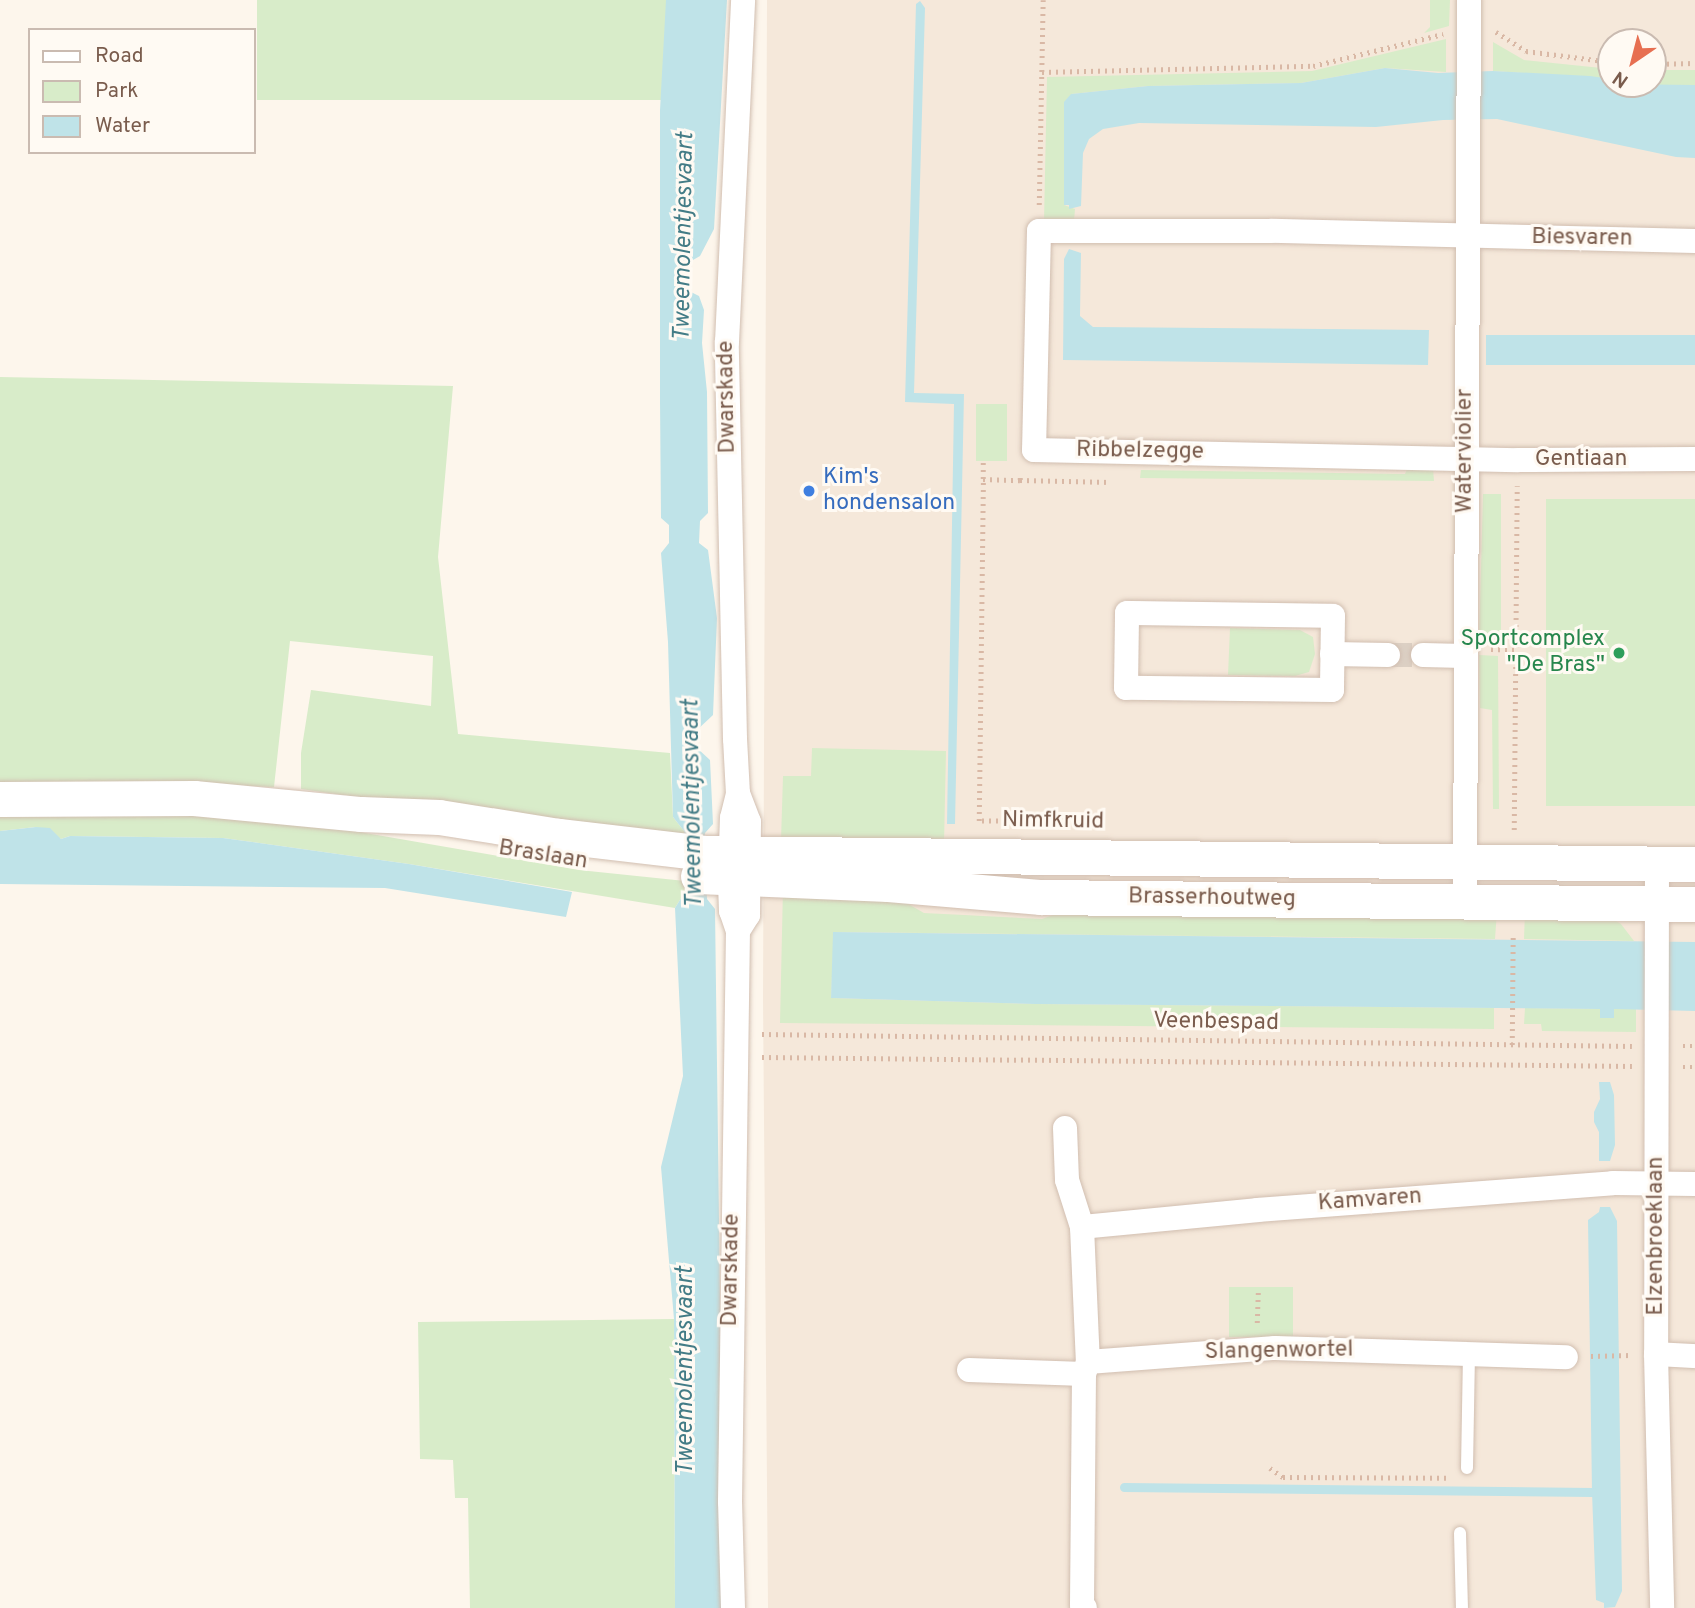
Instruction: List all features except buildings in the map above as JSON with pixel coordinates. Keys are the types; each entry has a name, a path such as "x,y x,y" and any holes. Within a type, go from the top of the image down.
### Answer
{"main road":[{"name":"Braslaan","path":"0,799 194,798 360,814 439,839 558,859 717,865"},
{"name":"Brasserhoutweg","path":"717,865 1695,864"},
{"name":"Brasserhoutweg","path":"717,865 888,884 1041,897 1465,902 1514,914 1657,918 1695,904"}],"street":[{"name":"Dwarskade","path":"733,1608 730,1474 738,931 717,865 749,822 738,794 727,342 743,0"},
{"name":"Waterviolier","path":"1465,902 1469,0"},
{"path":"1034,450 1039,231 1468,236"},
{"name":"Biesvaren","path":"1468,236 1695,241"},
{"name":"Ribbelzegge","path":"1034,450 1466,459"},
{"name":"Gentiaan","path":"1466,459 1695,459"},
{"path":"1127,613 1333,616 1332,654 1332,690 1126,688 1127,613"},
{"path":"1332,654 1388,654"},
{"path":"1423,655 1464,656"},
{"name":"Elzenbroeklaan","path":"1657,864 1658,1183 1647,1354 1662,1608"},
{"path":"1065,1128 1067,1180 1082,1227 1086,1368 1082,1605 1085,1608"},
{"name":"Kamvaren","path":"1082,1227 1271,1209 1614,1183 1695,1184"},
{"name":"Slangenwortel","path":"1086,1368 1256,1348 1469,1356 1575,1356"},
{"path":"1647,1354 1695,1356"},
{"path":"969,1370 1086,1368"}],"lane":[{"path":"1467,1468 1469,1356"},
{"path":"1460,1533 1462,1608"}],"path":[{"path":"1039,231 1043,0"},
{"path":"1042,72 1313,66 1467,36 1501,33 1526,51 1597,60"},
{"path":"1667,64 1695,63"},
{"path":"983,462 983,479 1020,480 1021,450 1034,450"},
{"path":"1513,863 1518,460"},
{"name":"Nimfkruid","path":"983,479 979,821 1007,821"},
{"path":"1512,1045 1514,914"},
{"path":"737,1045 1657,1056 1695,1067"},
{"name":"Veenbespad","path":"737,1045 1512,1045 1657,1056 1695,1046"},
{"path":"1256,1348 1258,1289"},
{"path":"1575,1356 1647,1354"},
{"path":"1270,1468 1283,1477 1448,1478"}],"shaded area":[{"path":"767,0 1695,0 1695,1608 768,1608 763,999"}],"green space":[{"path":"257,0 666,0 666,100 257,100"},
{"path":"1430,0 1450,0 1449,26 1424,33 1430,27"},
{"path":"1446,39 1446,72 1385,68 1301,83 1148,86 1071,94 1064,205 1075,209 1074,221 1044,221 1047,77 1312,71"},
{"path":"1493,42 1524,60 1597,68 1597,78 1493,71"},
{"path":"1667,70 1695,70 1695,85 1667,85"},
{"path":"0,377 453,386 438,557 458,734 670,753 673,817 684,831 685,844 301,789 301,753 311,690 431,706 433,656 290,641 274,787 157,782 0,782"},
{"path":"976,404 1007,404 1007,461 976,461"},
{"path":"1408,467 1433,469 1434,481 1140,478 1141,470 1405,474"},
{"path":"1483,494 1501,494 1501,642 1479,641"},
{"name":"Sportcomplex \"De Bras\"","path":"1546,499 1695,499 1695,806 1546,806"},
{"path":"1230,628 1300,630 1313,637 1315,654 1309,672 1295,676 1228,675"},
{"path":"1479,655 1498,656 1499,809 1493,809 1492,710 1480,708"},
{"path":"812,748 946,751 944,844 781,840 783,776 811,776"},
{"path":"75,812 220,817 348,830 579,870 685,881 686,890 675,908 409,864 223,838 70,836 61,839 36,827 0,831 0,813"},
{"path":"783,887 882,889 924,913 1042,919 1078,906 1497,911 1495,939 834,932 831,998 1035,1004 1494,1008 1494,1029 780,1023"},
{"path":"1525,911 1602,912 1621,924 1634,941 1524,939"},
{"path":"1525,1008 1600,1009 1614,1017 1614,1009 1636,1009 1636,1032 1542,1031 1541,1024 1524,1024"},
{"path":"1229,1287 1293,1287 1293,1337 1229,1337"},
{"path":"674,1319 675,1608 470,1608 468,1498 455,1498 453,1460 420,1459 418,1322"}],"water":[{"name":"Tweemolentjesvaart","path":"666,0 727,0 714,229 700,256 686,264 685,289 699,296 704,310 702,343 707,392 708,513 700,521 699,543 708,550 717,618 713,715 696,731 697,748 710,760 713,824 705,833 707,899 715,909 724,1608 675,1608 674,1319 661,1167 683,1076 675,908 686,890 684,831 673,817 668,642 661,553 669,543 669,525 661,518 660,401 660,110"},
{"path":"920,1 925,8 914,393 964,394 955,824 947,824 954,404 905,402 916,4"},
{"path":"1385,68 1438,73 1493,71 1590,76 1597,77 1597,98 1667,98 1667,85 1695,85 1695,158 1676,157 1497,119 1443,120 1376,127 1139,123 1103,129 1089,139 1083,153 1081,206 1069,209 1069,205 1064,205 1064,102 1071,94 1148,86 1301,83"},
{"path":"1069,249 1081,253 1080,316 1093,327 1429,330 1428,365 1063,360 1064,259"},
{"path":"1486,335 1695,335 1695,365 1486,365"},
{"path":"50,828 61,839 70,836 223,838 409,864 572,892 566,917 385,888 0,884 0,831"},
{"path":"833,932 1695,942 1695,1011 1614,1009 1614,1018 1600,1018 1600,1009 1035,1004 831,998"},
{"path":"1599,1082 1610,1082 1614,1095 1615,1145 1610,1161 1599,1161 1599,1132 1594,1122 1594,1112 1600,1099"},
{"path":"1600,1207 1610,1207 1617,1221 1622,1591 1615,1607 1604,1608 1604,1603 1596,1600 1588,1220 1599,1212"}],"waterway":[{"path":"1124,1487 1592,1492"}],"tunnel":[{"path":"1388,655 1423,655"}],"place":[{"name":"Kim's hondensalon","path":"809,491"},
{"name":"Sportcomplex \"De Bras\"","path":"1619,653"}]}
